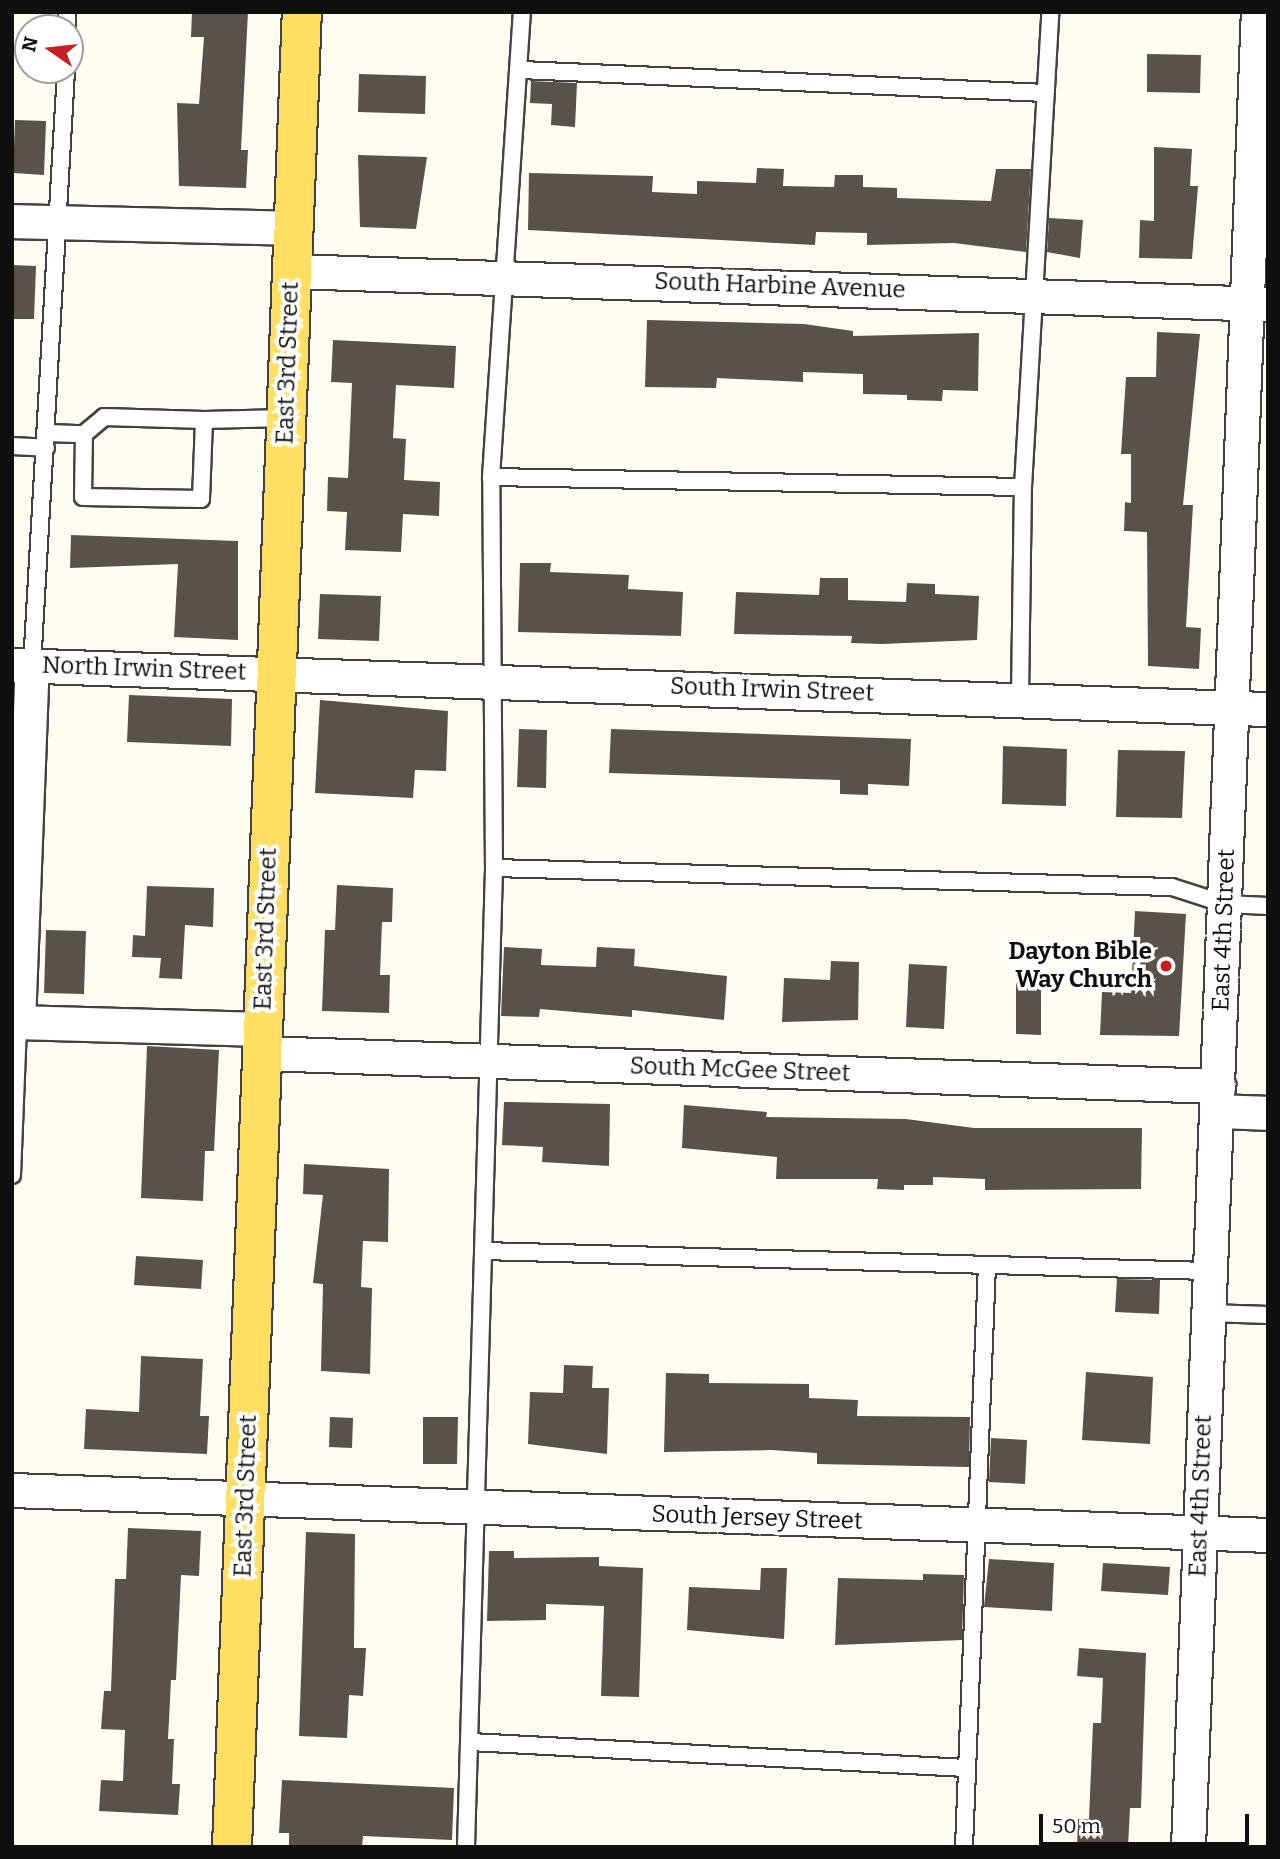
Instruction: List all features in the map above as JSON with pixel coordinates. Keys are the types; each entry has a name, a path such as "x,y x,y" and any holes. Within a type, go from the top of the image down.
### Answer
{"main road":[{"name":"East 3rd Street","path":"232,1847 302,12"}],"street":[{"name":"East 4th Street","path":"1188,1847 1231,708 1258,304 1258,12"},
{"path":"12,222 293,228"},
{"name":"South Harbine Avenue","path":"292,271 507,276 1258,304"},
{"path":"15,1022 22,665"},
{"name":"North Irwin Street","path":"22,665 276,674"},
{"name":"South Irwin Street","path":"276,674 1020,698 1268,709"},
{"name":"South McGee Street","path":"15,1022 486,1062 1217,1098 1268,1112"},
{"name":"South Jersey Street","path":"12,1490 246,1496 977,1526 1268,1535"}],"lane":[{"path":"466,1847 478,1506 486,1062 494,868 488,680 491,477 521,70 522,12"},
{"path":"1020,698 1023,487 1038,296 1050,12"},
{"path":"521,70 1045,93"},
{"path":"22,665 47,441 61,223 66,84"},
{"path":"12,446 84,434 104,416 204,420 286,418"},
{"path":"84,434 83,497 201,499 204,420"},
{"path":"491,477 1023,487"},
{"path":"494,868 1172,887 1225,904 1268,906"},
{"path":"12,1175 15,1022"},
{"path":"483,1251 1210,1271"},
{"path":"964,1847 987,1265"},
{"path":"1208,1313 1268,1315"},
{"path":"470,1742 967,1768"}],"building":[{"path":"192,12 248,12 241,150 248,150 246,188 179,186 177,103 199,104 204,37 191,37"},
{"path":"1147,54 1201,55 1200,93 1147,92"},
{"path":"359,74 426,76 425,114 358,112"},
{"path":"531,81 577,83 575,127 551,125 552,104 530,103"},
{"path":"15,120 46,121 44,175 13,173"},
{"path":"1154,147 1192,149 1190,186 1198,186 1192,259 1139,258 1140,220 1154,221"},
{"path":"358,155 427,157 416,229 360,227"},
{"path":"757,168 784,169 783,186 834,187 835,175 863,175 863,187 897,188 897,198 991,201 996,169 1031,169 1026,252 954,243 867,245 867,233 816,232 815,245 528,230 529,173 653,176 652,192 697,194 697,181 756,183"},
{"path":"1049,218 1083,220 1080,258 1047,252"},
{"path":"12,265 36,266 34,319 12,319"},
{"path":"647,320 804,324 853,331 853,336 979,333 978,391 943,390 942,401 907,400 907,395 863,394 863,374 803,372 803,382 717,378 716,388 645,387"},
{"path":"1157,332 1200,334 1183,505 1193,505 1186,627 1201,628 1199,669 1148,666 1147,532 1124,531 1125,502 1131,503 1131,454 1121,454 1126,377 1156,377"},
{"path":"333,340 456,346 454,388 396,385 393,438 406,439 404,480 440,482 439,516 403,514 401,552 345,550 347,512 327,511 328,477 348,478 352,383 331,382"},
{"path":"71,535 238,541 238,640 174,637 178,564 70,568"},
{"path":"520,563 551,563 550,572 629,575 628,589 683,592 681,636 518,632"},
{"path":"820,578 848,578 848,600 906,602 907,583 935,584 935,594 979,596 977,640 882,644 851,643 852,636 734,634 736,592 819,595"},
{"path":"320,594 381,596 379,641 318,639"},
{"path":"129,695 232,699 231,746 127,742"},
{"path":"320,700 448,711 446,771 415,770 413,798 315,793"},
{"path":"519,729 547,730 546,788 517,787"},
{"path":"611,729 911,739 909,786 868,784 868,795 840,794 840,780 609,773"},
{"path":"1003,746 1067,749 1066,806 1002,804"},
{"path":"1118,750 1185,751 1182,818 1116,817"},
{"path":"337,885 393,888 392,922 382,922 380,975 390,975 389,1013 322,1011 325,930 335,930"},
{"path":"147,886 214,888 213,927 185,925 182,979 159,978 161,958 132,957 133,935 145,936"},
{"path":"1135,911 1186,914 1179,1036 1100,1035 1102,992 1131,993"},
{"path":"46,930 86,931 84,994 44,993"},
{"path":"504,947 542,949 541,965 596,967 597,947 635,949 634,966 727,976 724,1020 632,1010 632,1017 540,1009 539,1017 501,1016"},
{"path":"831,961 859,962 858,1020 782,1022 784,978 830,980"},
{"path":"909,964 947,966 944,1029 906,1027"},
{"path":"1016,967 1041,967 1041,1035 1016,1034"},
{"path":"147,1046 219,1050 214,1151 205,1151 203,1201 141,1198"},
{"path":"504,1102 610,1104 609,1166 542,1162 543,1147 502,1145"},
{"path":"684,1105 767,1112 766,1117 906,1119 974,1128 1142,1128 1141,1189 985,1190 985,1179 933,1177 933,1185 904,1185 904,1190 877,1189 878,1179 776,1179 777,1157 682,1148"},
{"path":"304,1164 389,1169 388,1242 363,1241 361,1287 372,1288 370,1374 321,1371 323,1284 313,1283 323,1195 303,1194"},
{"path":"136,1256 203,1260 201,1289 134,1285"},
{"path":"1117,1279 1160,1280 1159,1314 1115,1312"},
{"path":"141,1356 203,1359 200,1416 209,1416 207,1454 84,1449 86,1409 139,1412"},
{"path":"564,1365 593,1366 592,1388 609,1388 607,1454 528,1444 530,1392 563,1393"},
{"path":"1086,1372 1153,1377 1150,1444 1082,1440"},
{"path":"666,1373 709,1374 709,1383 809,1384 809,1398 858,1400 857,1416 970,1417 969,1467 817,1464 817,1453 771,1450 664,1452"},
{"path":"330,1417 353,1418 352,1448 329,1447"},
{"path":"423,1417 458,1417 457,1464 423,1464"},
{"path":"991,1438 1027,1440 1025,1484 989,1482"},
{"path":"128,1528 201,1531 199,1576 181,1575 176,1680 171,1680 168,1739 174,1739 172,1784 180,1784 178,1815 99,1811 101,1780 123,1781 125,1730 101,1729 104,1691 111,1691 115,1579 126,1579"},
{"path":"306,1532 355,1534 354,1648 366,1648 363,1696 349,1695 347,1738 299,1736"},
{"path":"489,1551 514,1551 514,1558 599,1557 599,1566 643,1568 639,1697 601,1696 604,1606 546,1604 546,1620 487,1621"},
{"path":"989,1559 1054,1563 1052,1611 984,1607"},
{"path":"1103,1563 1170,1567 1168,1595 1101,1591"},
{"path":"761,1568 787,1568 784,1639 687,1630 689,1587 760,1590"},
{"path":"923,1574 964,1575 962,1640 835,1645 838,1578 923,1580"},
{"path":"1079,1648 1146,1653 1141,1808 1130,1808 1128,1847 1077,1847 1078,1819 1089,1819 1093,1723 1101,1723 1103,1678 1077,1676"},
{"path":"282,1780 454,1788 452,1840 363,1836 362,1847 289,1847 289,1833 279,1833"}],"place":[{"name":"Dayton Bible Way Church","path":"1166,966"}]}
